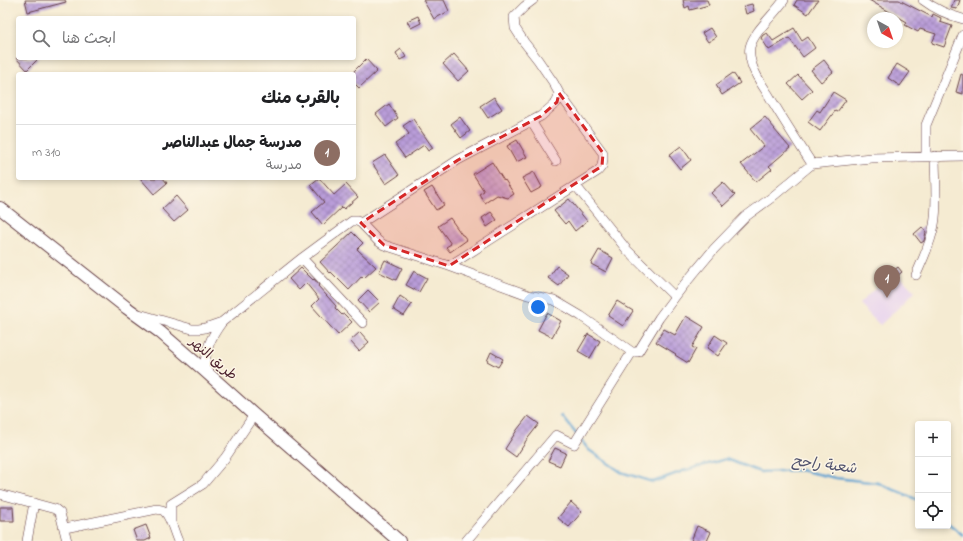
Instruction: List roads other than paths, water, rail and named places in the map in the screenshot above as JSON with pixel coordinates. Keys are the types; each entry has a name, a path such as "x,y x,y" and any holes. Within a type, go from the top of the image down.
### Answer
{"main road":[{"name":"طريق النهر","path":"0,208 132,312 160,332 399,541"}],"street":[{"path":"449,266 576,186 598,171 602,166 604,159 603,154 515,28 514,17 533,0"},
{"path":"784,0 753,38 750,48 750,56 756,74 812,164"},
{"path":"923,0 945,13 963,19"},
{"path":"916,275 928,247 934,225 936,198 926,125 963,35"},
{"path":"361,224 458,160 540,116 557,102 559,93"},
{"path":"531,121 556,161"},
{"path":"204,370 205,355 214,333 222,322 302,258 352,221 357,221 361,224 384,245 449,266 528,295 554,300 581,316 632,352 638,352 659,318 714,249 745,217 771,198 812,164 871,158 963,156"},
{"path":"576,186 627,250 672,294"},
{"path":"302,258 363,323"},
{"path":"132,312 192,329 199,329 222,322"},
{"path":"466,541 556,435 574,444 632,352"},
{"path":"171,523 172,504 203,484 225,458 254,415"},
{"path":"0,494 55,509 60,513 65,528 67,541"},
{"path":"27,541 34,503"},
{"path":"65,528 158,509 165,512 168,516 178,541"}],"waterway":[{"name":"شعبة راجح","path":"562,416 577,435"},
{"name":"شعبة راجح","path":"580,439 589,450 621,472 653,482 683,471 726,459 760,472 800,470 836,478 878,483 915,499"},
{"name":"شعبة راجح","path":"951,525 963,535"}],"place":[{"name":"مدرسة جمال عبدالناصر","path":"887,298"}]}
